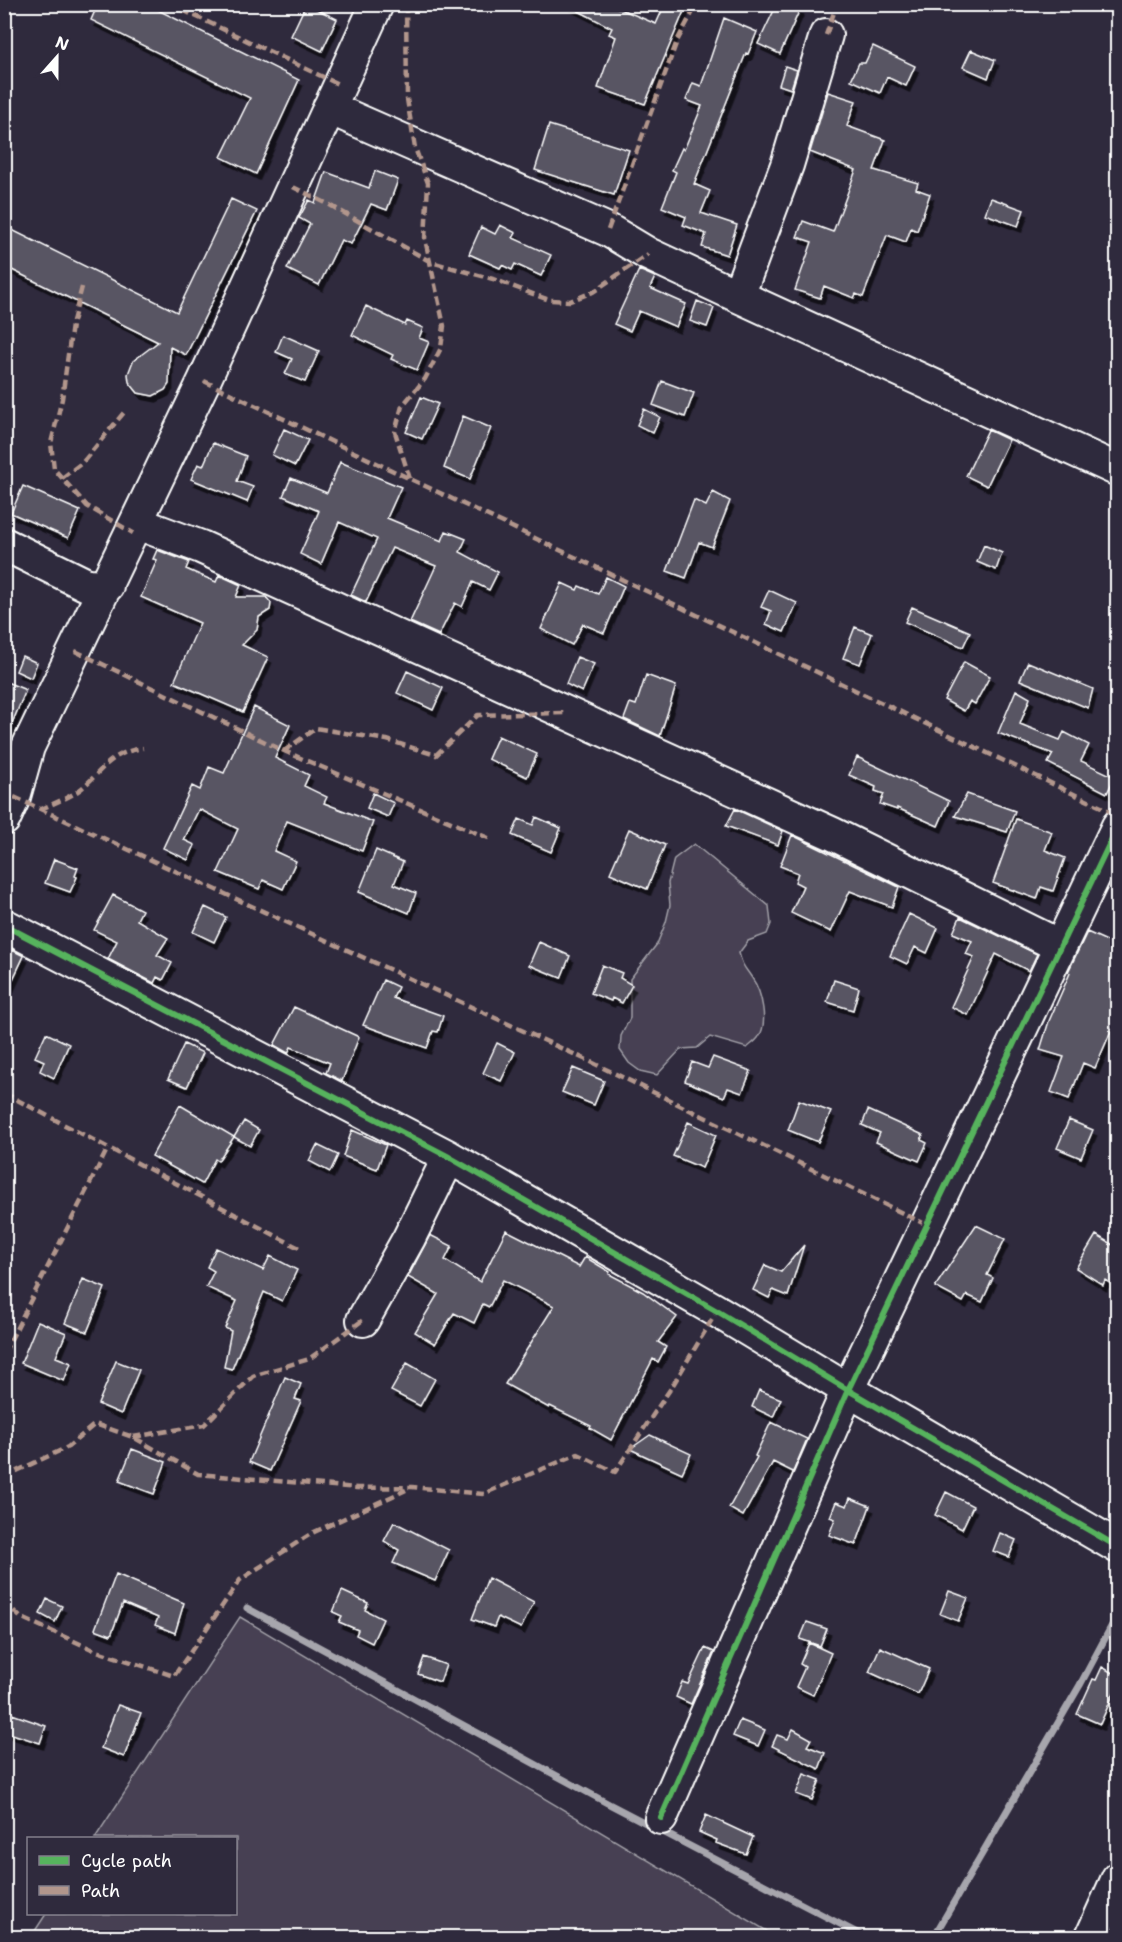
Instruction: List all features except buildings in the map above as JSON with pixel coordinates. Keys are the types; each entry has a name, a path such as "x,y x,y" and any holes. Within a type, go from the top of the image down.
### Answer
{"street":[{"path":"4,819 14,797 16,740 107,586 377,4"},
{"path":"738,296 787,165 826,35"},
{"path":"329,108 608,230 648,254 1118,470"},
{"path":"137,523 201,547 833,834 1060,946"},
{"path":"4,544 87,585 107,586"},
{"path":"661,1818 848,1390 1118,826"},
{"path":"4,925 449,1156 1118,1547"},
{"path":"363,1320 410,1238 449,1156"},
{"path":"1091,1938 1118,1878"}],"shaded area":[{"path":"694,844 769,906 771,924 767,934 748,941 739,953 743,965 759,991 763,1008 763,1025 758,1038 747,1048 710,1037 697,1048 681,1049 657,1075 640,1071 629,1063 620,1050 621,1036 630,1018 630,979 657,944 666,922 670,905 668,883 674,859"},
{"path":"240,1617 777,1937 31,1937 45,1915 237,1915 237,1837 96,1837"}],"waterway":[{"path":"247,1608 609,1804 867,1938"},
{"path":"933,1938 1080,1685 1118,1614"}],"marked path":[{"path":"170,4 340,85"},
{"path":"406,4 407,99 415,148 428,183 425,239 444,326 441,348 425,379 402,406 395,432 410,479"},
{"path":"608,230 677,41 697,4"},
{"path":"826,35 837,4"},
{"path":"293,187 431,262 493,279 549,300 570,301 593,292 648,254"},
{"path":"82,287 72,325 62,399 51,443 54,469 87,506 133,533"},
{"path":"204,381 1118,815"},
{"path":"62,478 83,462 126,410"},
{"path":"75,651 284,751 493,840"},
{"path":"284,751 316,728 387,740 436,755 478,715 565,713"},
{"path":"40,810 77,792 115,758 132,750 143,748"},
{"path":"14,797 589,1061 927,1225"},
{"path":"4,1093 301,1249"},
{"path":"4,1353 108,1148"},
{"path":"4,1477 68,1447 95,1424 133,1437 198,1474 357,1488 412,1487 483,1494 578,1454 615,1472 673,1385 717,1311"},
{"path":"133,1437 204,1425 253,1376 309,1359 363,1320"},
{"path":"4,1601 20,1617 94,1650 174,1676 240,1580 312,1533 406,1490"}],"cycle path":[{"path":"661,1818 848,1390 1118,826"},
{"path":"4,925 449,1157 717,1311 1118,1547"}]}
